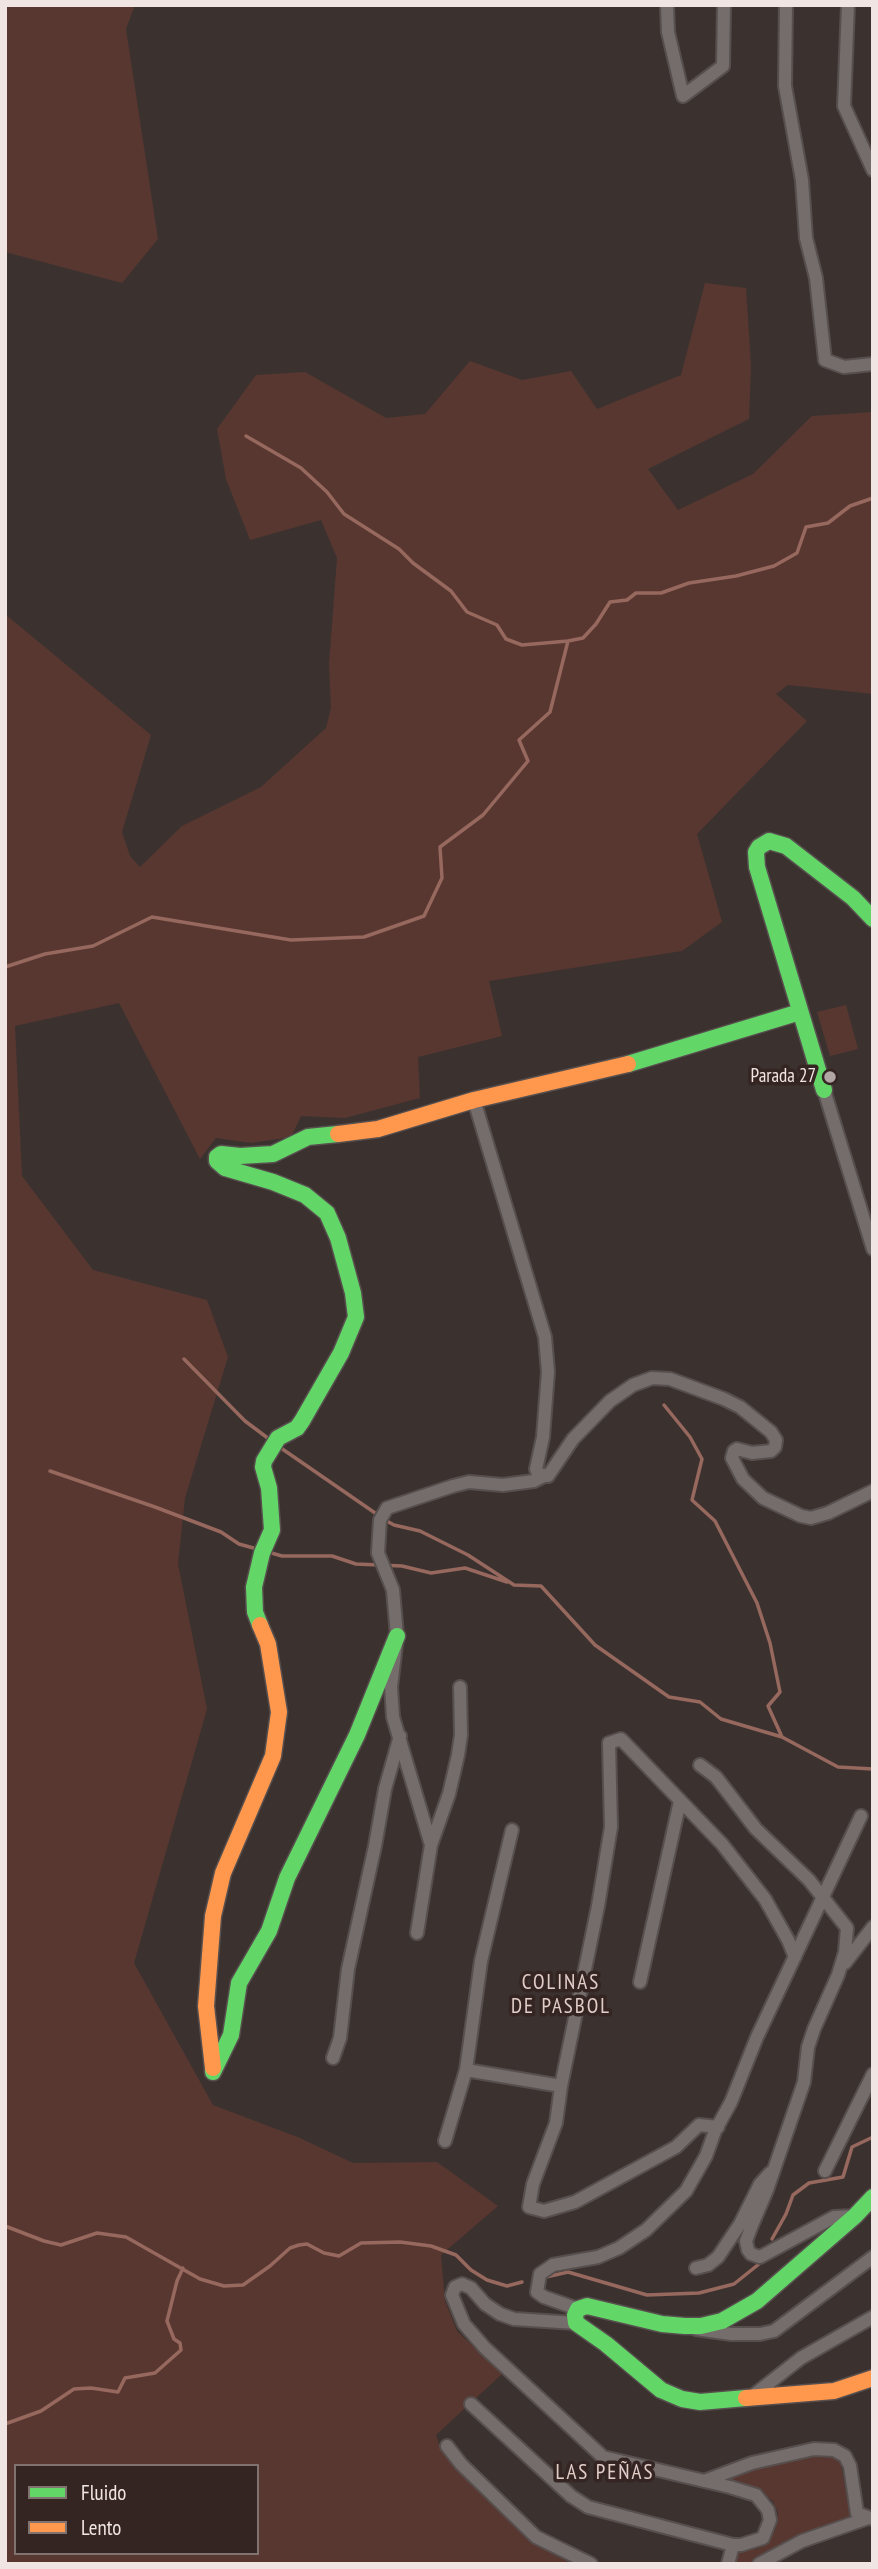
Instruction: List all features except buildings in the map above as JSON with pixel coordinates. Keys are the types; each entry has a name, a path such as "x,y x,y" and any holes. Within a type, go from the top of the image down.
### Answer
{"street":[{"path":"667,5 668,32 683,96 723,66 724,5"},
{"path":"786,5 785,86 802,180 806,238 816,278 825,360 844,367 873,363"},
{"path":"848,5 844,106 873,170"},
{"path":"873,919 826,875 786,846 769,841 759,846 756,852 757,867 873,1249"},
{"path":"397,1636 357,1735 287,1878 269,1931 239,1983 231,2035 213,2072 206,2006 213,1916 223,1873 273,1756 279,1712 268,1644 255,1612 254,1600 254,1587 262,1553 272,1530 264,1461 270,1456 278,1438 297,1428 302,1421 341,1353 356,1317 353,1293 338,1238 327,1213 305,1195 225,1168 217,1161 217,1157 221,1154 273,1154 308,1137 378,1129 474,1100 639,1061 800,1012"},
{"path":"474,1100 544,1337 548,1372 543,1437 536,1469 542,1477"},
{"path":"431,1845 393,1717 391,1686 397,1636 393,1590 378,1553 380,1520 387,1508 461,1484 503,1485 534,1481 548,1476 573,1439 610,1401 633,1385 652,1378 670,1380 724,1399 740,1407 771,1432 776,1440 771,1451 762,1454 737,1449 732,1458 743,1479 763,1498 801,1517 811,1518 819,1517 873,1491"},
{"path":"417,1933 431,1845 449,1794 458,1755 461,1735 460,1686"},
{"path":"333,2058 340,2038 348,1969 385,1789 400,1735"},
{"path":"718,2127 699,2125 676,2147 575,2202 544,2211 529,2207 533,2184 556,2123 561,2086 598,1906 611,1826 609,1743 621,1740 722,1844 765,1899 795,1957"},
{"path":"700,1765 716,1777 756,1829 809,1880 847,1928 838,1975"},
{"path":"640,1982 680,1801"},
{"path":"861,1816 757,2037 706,2156 686,2191 646,2230 609,2253 552,2265 540,2274 537,2292 577,2316 669,2395 700,2402 750,2398 834,2391 873,2378"},
{"path":"446,2141 466,2070 481,1961 512,1829"},
{"path":"855,2216 834,2217 760,2257 751,2254 746,2241 804,2082 808,2048 814,2029 838,1975 873,1927"},
{"path":"466,2070 561,2086"},
{"path":"825,2171 873,2074"},
{"path":"696,2268 708,2265 718,2257 740,2224 760,2185 774,2168"},
{"path":"471,2404 571,2496 588,2507 733,2545 763,2538 770,2520 768,2510 756,2495 603,2457 485,2348 464,2324 452,2295 455,2287 462,2284 471,2288 485,2304 514,2319 577,2316 587,2306 662,2324 701,2326 722,2321 757,2301 855,2216 873,2197"},
{"path":"685,2326 707,2332 767,2334 873,2257"},
{"path":"750,2398 800,2358 873,2317"},
{"path":"447,2446 461,2465 536,2537 591,2564"},
{"path":"704,2481 752,2463 814,2449 834,2451 845,2456 850,2466 857,2513 871,2519"},
{"path":"759,2564 802,2541 871,2519"},
{"path":"728,2564 733,2545"}],"shaded area":[{"path":"5,5 135,5 126,29 158,239 122,283 5,252"},
{"path":"705,283 746,288 751,366 749,419 648,469 678,510 753,474 812,416 873,412 873,694 788,685 776,694 807,721 697,834 722,922 682,951 489,981 502,1036 418,1057 420,1098 345,1118 301,1116 291,1137 251,1143 216,1138 200,1159 119,1003 15,1026 22,1176 93,1270 207,1300 228,1357 185,1498 178,1564 207,1709 134,1963 213,2105 300,2138 353,2163 437,2162 498,2206 441,2255 445,2301 457,2331 502,2374 436,2435 441,2450 487,2499 540,2545 571,2564 5,2564 5,614 151,735 122,832 130,856 140,867 182,826 261,787 326,728 331,708 329,664 337,558 321,520 250,540 226,479 217,429 256,375 305,372 386,418 425,414 470,361 522,380 571,371 597,409 681,375"},
{"path":"846,1005 858,1049 830,1056 817,1012"},
{"path":"821,2454 834,2457 841,2464 850,2517 798,2538 749,2564 735,2564 739,2550 757,2549 769,2541 776,2528 778,2513 773,2501 756,2489 720,2479 755,2466"}],"waterway":[{"path":"246,436 301,468 327,492 344,514 399,549 451,591 467,612 497,625 506,639 522,645 568,641"},
{"path":"5,967 45,954 93,946 152,917 291,940 364,937 424,916 442,878 440,847 483,815 528,761 519,740 550,712 568,641 583,638 610,602 627,600 636,593 661,593 689,583 736,576 774,566 797,553 806,527 828,523 850,506 873,498"},
{"path":"184,1359 245,1421 269,1439"},
{"path":"664,1405 690,1437 702,1459 692,1500 715,1521 757,1603 770,1643 780,1692 768,1706 782,1737"},
{"path":"278,1446 378,1515"},
{"path":"50,1471 155,1507 221,1532 239,1544 257,1549"},
{"path":"385,1520 420,1531 468,1555 514,1585 541,1586 595,1645 669,1697 700,1702 721,1719 782,1737 838,1767 873,1769"},
{"path":"268,1552 282,1556 332,1556 356,1564 402,1566 431,1573 465,1568 507,1582"},
{"path":"772,2239 793,2195 809,2183 843,2177 852,2147 873,2137"},
{"path":"5,2226 61,2245 97,2233 126,2237 200,2279 224,2286 243,2285 290,2248 299,2245 307,2244 324,2253 339,2256 361,2243 400,2242 431,2246 456,2255 471,2270 487,2280 507,2286 522,2282"},
{"path":"546,2277 568,2272 647,2295 699,2293 734,2284 759,2264"},
{"path":"5,2424 41,2411 74,2389 91,2388 118,2392 125,2378 155,2373 181,2350 180,2343 174,2339 167,2321 183,2268"}],"traffic: fast":[{"path":"824,1090 757,867 756,852 759,847 769,841 786,846 853,898 873,919"},
{"path":"628,1064 800,1012"},
{"path":"260,1625 255,1612 254,1587 262,1553 272,1530 264,1461 278,1438 297,1428 302,1421 341,1353 356,1317 353,1293 338,1238 327,1213 305,1195 225,1168 217,1161 217,1157 221,1154 273,1154 308,1137 338,1134"},
{"path":"213,2068 213,2072 231,2035 239,1983 269,1931 287,1878 357,1735 397,1636"},
{"path":"746,2398 700,2402 682,2399 661,2390 576,2323 575,2315 578,2309 587,2306 662,2324 685,2326 701,2326 722,2321 757,2301 855,2216 873,2197"}],"traffic: slow":[{"path":"338,1134 378,1129 474,1100 628,1064"},
{"path":"213,2068 206,2006 213,1916 223,1873 273,1756 279,1712 268,1644 260,1625"},
{"path":"746,2398 834,2391 873,2378"}],"place":[{"name":"Parada 27","path":"830,1077"}],"district":[{"name":"COLINAS DE PASBOL","path":"561,1995"},
{"name":"LAS PEÑAS","path":"605,2473"}]}
